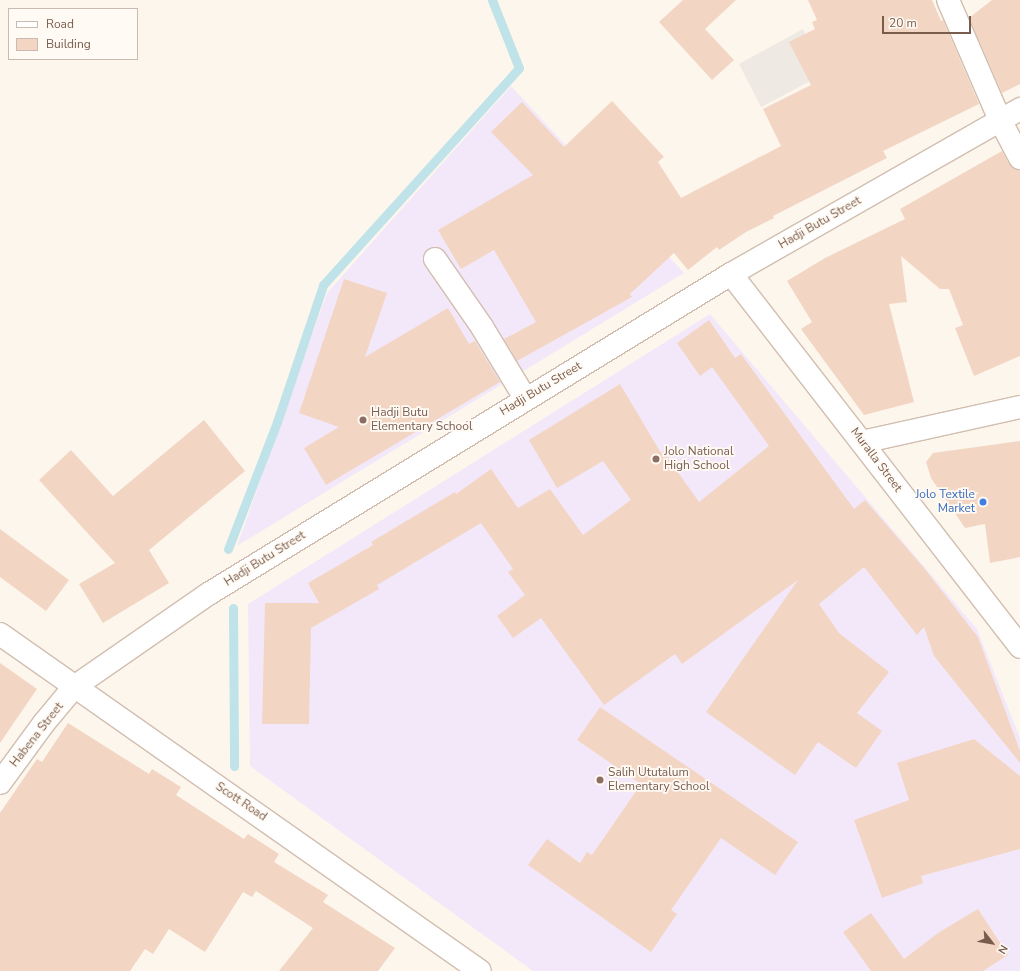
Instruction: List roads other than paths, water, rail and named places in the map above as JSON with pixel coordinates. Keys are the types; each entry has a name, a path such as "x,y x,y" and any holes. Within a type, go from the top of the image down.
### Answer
{"street":[{"path":"948,0 1000,120 1020,158"},
{"name":"Hadji Butu Street","path":"74,687 210,593 525,398 731,274 1020,109"},
{"path":"436,259 482,327 525,398"},
{"name":"Muralla Street","path":"731,274 1020,646"},
{"path":"862,442 1020,407"},
{"name":"Scott Road","path":"0,634 74,687 285,832 480,971"},
{"name":"Habena Street","path":"0,783 44,723 74,687"}],"waterway":[{"path":"228,549 277,422 323,285 519,68 492,0"},
{"path":"233,608 234,766"}],"place":[{"name":"Hadji Butu Elementary School","path":"363,420"},
{"name":"Jolo National High School","path":"656,459"},
{"name":"Jolo Textile Market","path":"983,502"},
{"name":"Salih Ututalum Elementary School","path":"600,780"}]}
